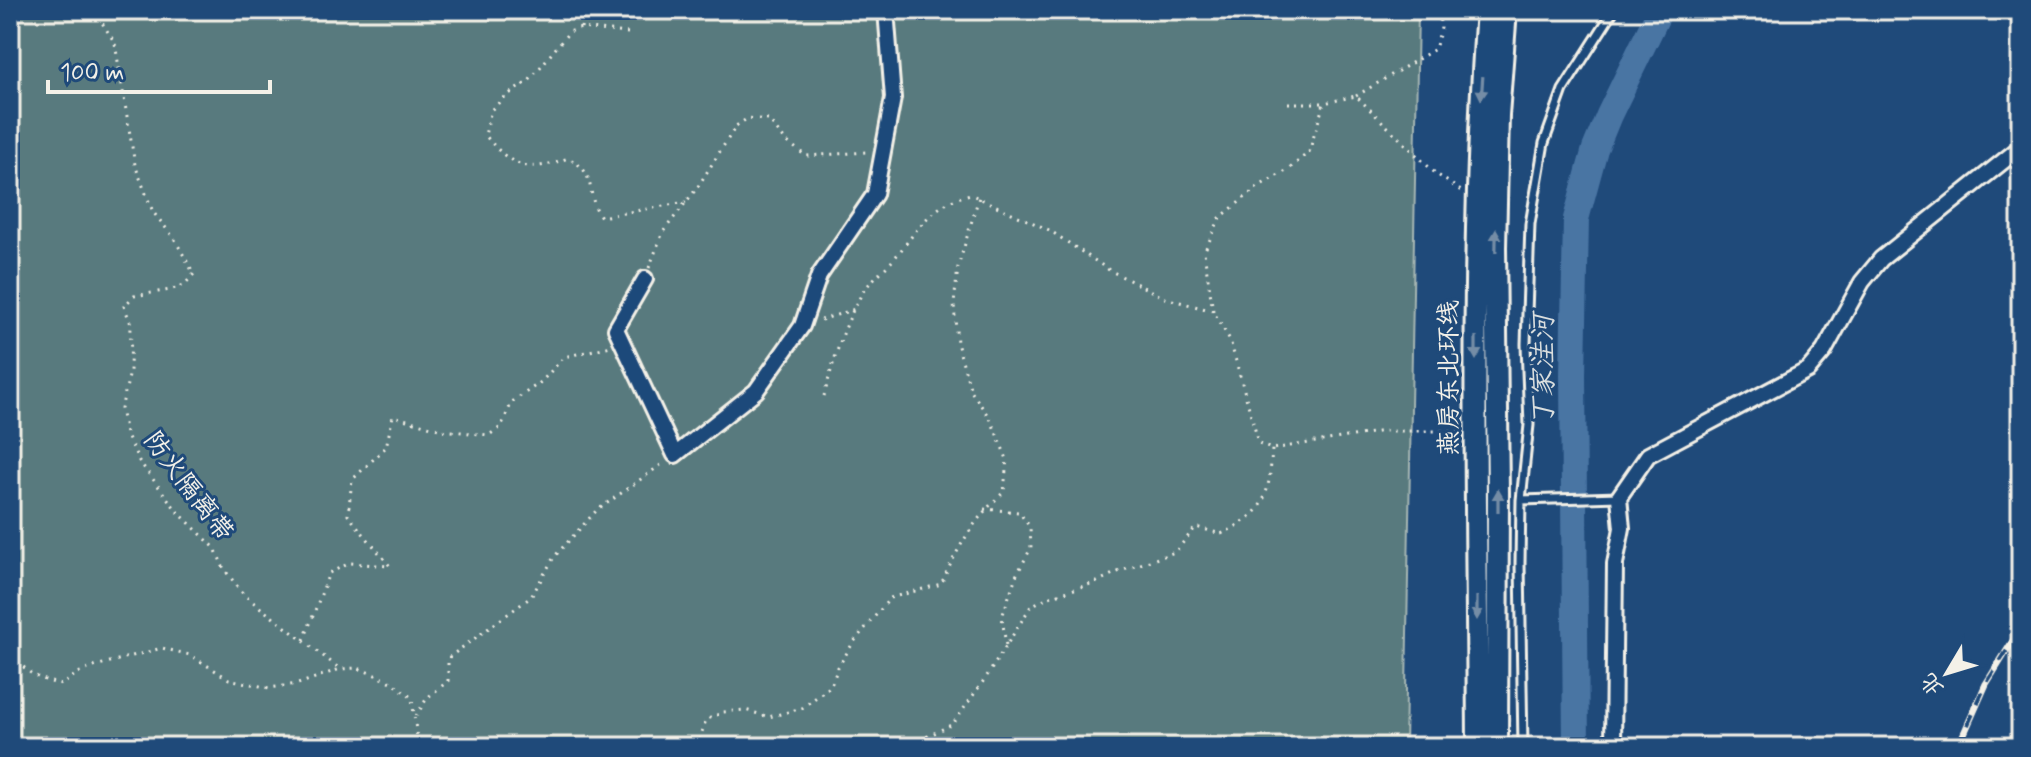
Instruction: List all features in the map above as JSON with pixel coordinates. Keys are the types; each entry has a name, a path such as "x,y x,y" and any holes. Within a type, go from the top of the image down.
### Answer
{"main road":[{"name":"燕房东北环线","path":"1478,747 1476,251 1479,124 1487,10"},
{"name":"燕房东北环线","path":"1497,747 1495,247 1498,115 1506,10"}],"street":[{"path":"645,279 616,329 675,455 756,391 802,326 819,276 875,194 893,98 886,10"},
{"path":"1613,747 1615,564 1622,528 1619,497 1648,455 1808,370 1824,351 1862,282 1881,259 2021,147"}],"lane":[{"path":"1523,747 1521,500 1529,425 1526,344 1530,224 1544,143 1563,90 1614,10"},
{"path":"1521,500 1619,497"}],"path":[{"name":"防火隔离带","path":"94,10 115,43 135,165 153,212 169,229 194,274 184,285 134,296 124,306 131,324 130,372 121,409 126,434 139,461 178,512 215,548 224,569 244,595 340,669"},
{"path":"581,28 584,10"},
{"path":"1288,103 1324,103 1356,96 1435,49 1441,28 1438,10"},
{"path":"628,33 581,28 569,32 529,81 491,110 485,135 498,151 520,165 541,168 568,158 583,165 589,176 593,205 601,217 686,202"},
{"path":"1356,96 1435,173 1470,198"},
{"path":"1324,103 1309,152 1288,170 1259,186 1220,218 1204,252 1213,311 1230,340 1259,444 1272,449 1384,431 1455,431 1466,442"},
{"path":"645,279 663,232 697,188 736,126 748,118 768,120 786,141 806,156 883,151"},
{"path":"824,396 835,357 861,295 894,259 924,218 949,200 970,194 1049,230 1109,270 1165,298 1213,311"},
{"path":"697,747 706,720 723,712 745,710 769,717 802,708 831,686 838,667 853,643 890,598 941,584 961,540 984,509 1004,492 1007,459 991,420 971,391 957,343 954,304 958,267 979,197"},
{"path":"802,326 855,309"},
{"path":"304,640 329,573 350,563 390,566 348,515 352,480 386,447 393,416 442,430 489,435 501,427 512,402 541,382 564,357 622,342"},
{"path":"905,747 953,724 1031,606 1175,552 1196,527 1221,534 1241,525 1256,513 1267,498 1272,449"},
{"path":"416,716 427,698 448,681 448,658 531,597 554,557 596,511 675,455"},
{"path":"984,509 1019,512 1030,527 1031,548 1016,576 1002,617 1006,646"},
{"path":"10,638 19,663 32,677 61,685 78,673 99,665 162,648 190,655 229,679 269,688 298,684 340,669 358,668 392,682 412,698 418,747"},
{"path":"371,747 386,742 398,747"}],"green space":[{"path":"10,10 1418,10 1405,747 10,747"}],"waterway":[{"name":"丁家洼河","path":"1576,747 1573,375 1576,219 1595,149 1660,10"}],"railway":[{"path":"1958,747 1986,684 2021,628"}]}
